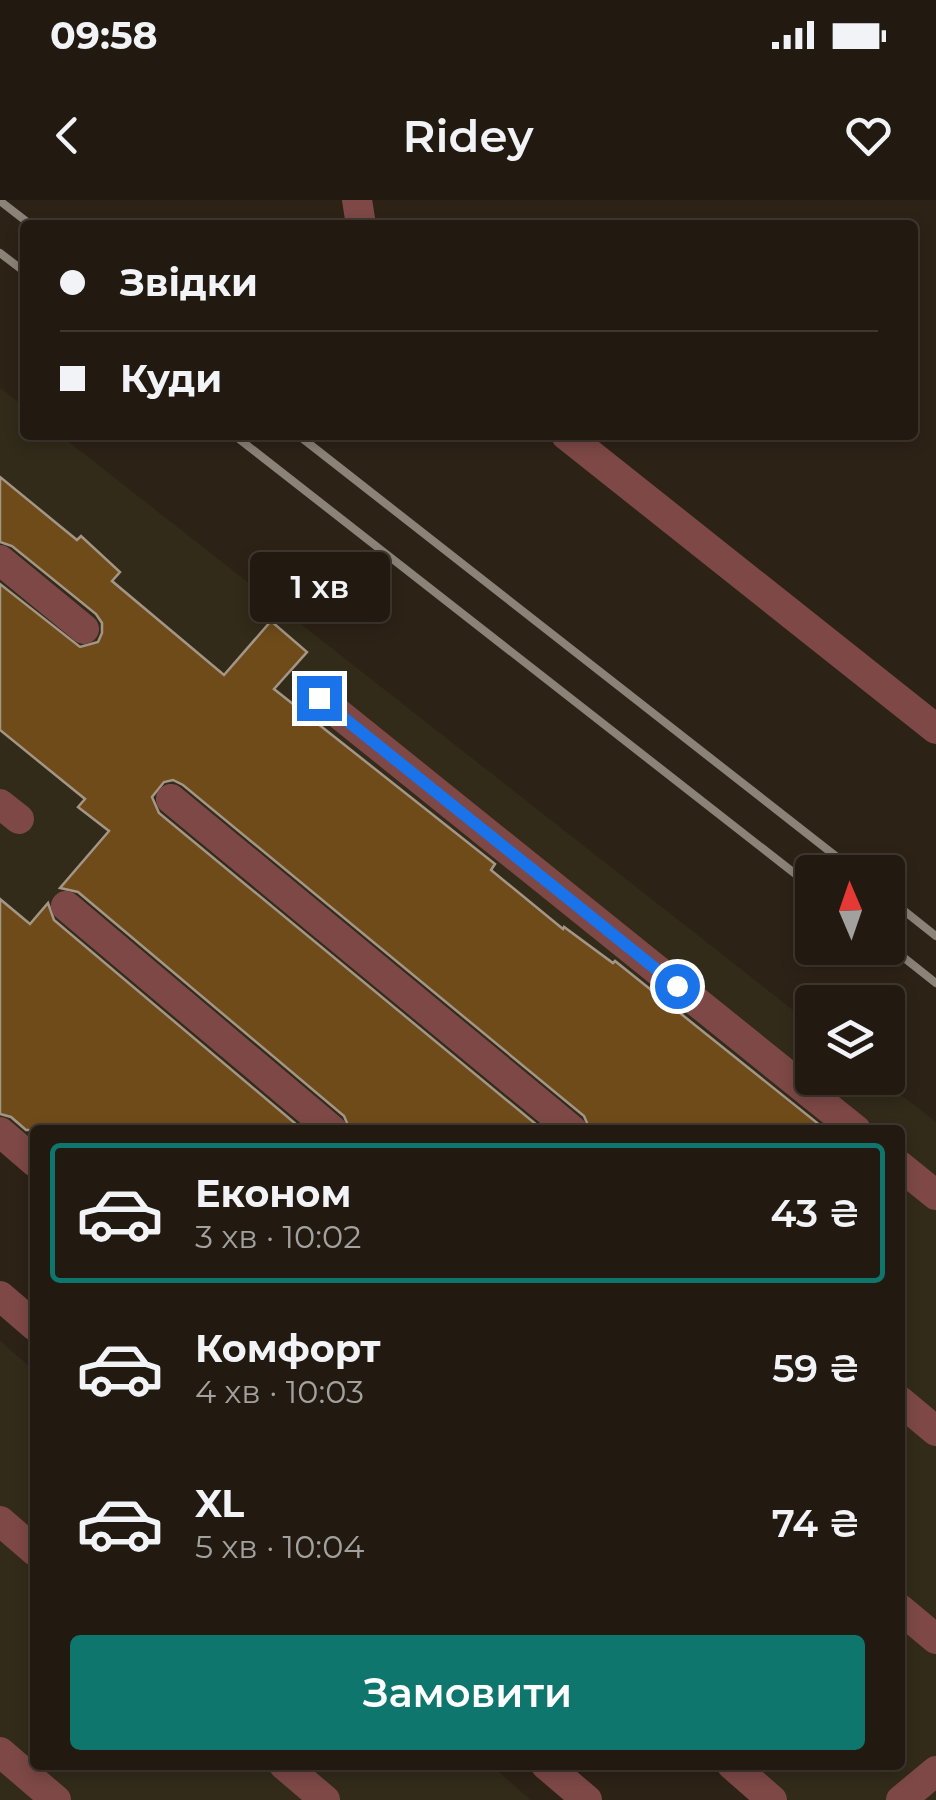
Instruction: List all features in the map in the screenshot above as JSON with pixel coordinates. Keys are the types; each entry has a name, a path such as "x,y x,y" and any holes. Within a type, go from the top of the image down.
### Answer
{"street":[{"path":"572,440 936,729"},
{"path":"0,560 84,630"},
{"path":"319,698 850,1125"},
{"path":"171,799 566,1125"},
{"path":"66,906 326,1125"},
{"path":"0,1132 30,1158"},
{"path":"905,1170 936,1195"},
{"path":"0,1296 30,1322"},
{"path":"905,1405 936,1431"},
{"path":"0,1521 30,1547"},
{"path":"905,1613 936,1639"},
{"path":"0,1752 56,1800"},
{"path":"290,1770 325,1800"},
{"path":"552,1770 587,1800"},
{"path":"738,1770 772,1800"},
{"path":"900,1800 936,1771"}],"shaded area":[{"path":"0,388 20,403 20,440 66,440 795,1012 795,1095 901,1095 936,1122 936,1800 784,1800 748,1770 905,1770 905,1125 30,1125 30,1173 0,1148"},
{"path":"0,1341 30,1367 30,1770 497,1770 531,1800 0,1800"}],"building":[{"path":"0,477 77,540 81,536 120,572 112,581 224,675 271,621 307,652 274,689 495,864 491,870 563,929 615,961 820,1125 588,1125 584,1116 183,785 173,780 164,782 152,797 159,813 537,1125 348,1125 344,1116 78,892 60,888 109,831 78,807 85,799 0,730 0,584 80,647 98,642 102,623 12,546 0,542"},
{"path":"0,899 30,924 48,903 54,920 297,1125 30,1125 30,1130 26,1130 11,1117 0,1114"}],"railway":[{"path":"0,201 25,220"},
{"path":"0,253 20,268"},
{"path":"240,440 795,874"},
{"path":"304,440 834,855"},
{"path":"905,911 936,936"},
{"path":"905,958 936,983"}],"route":[{"path":"319,698 677,986"}]}
